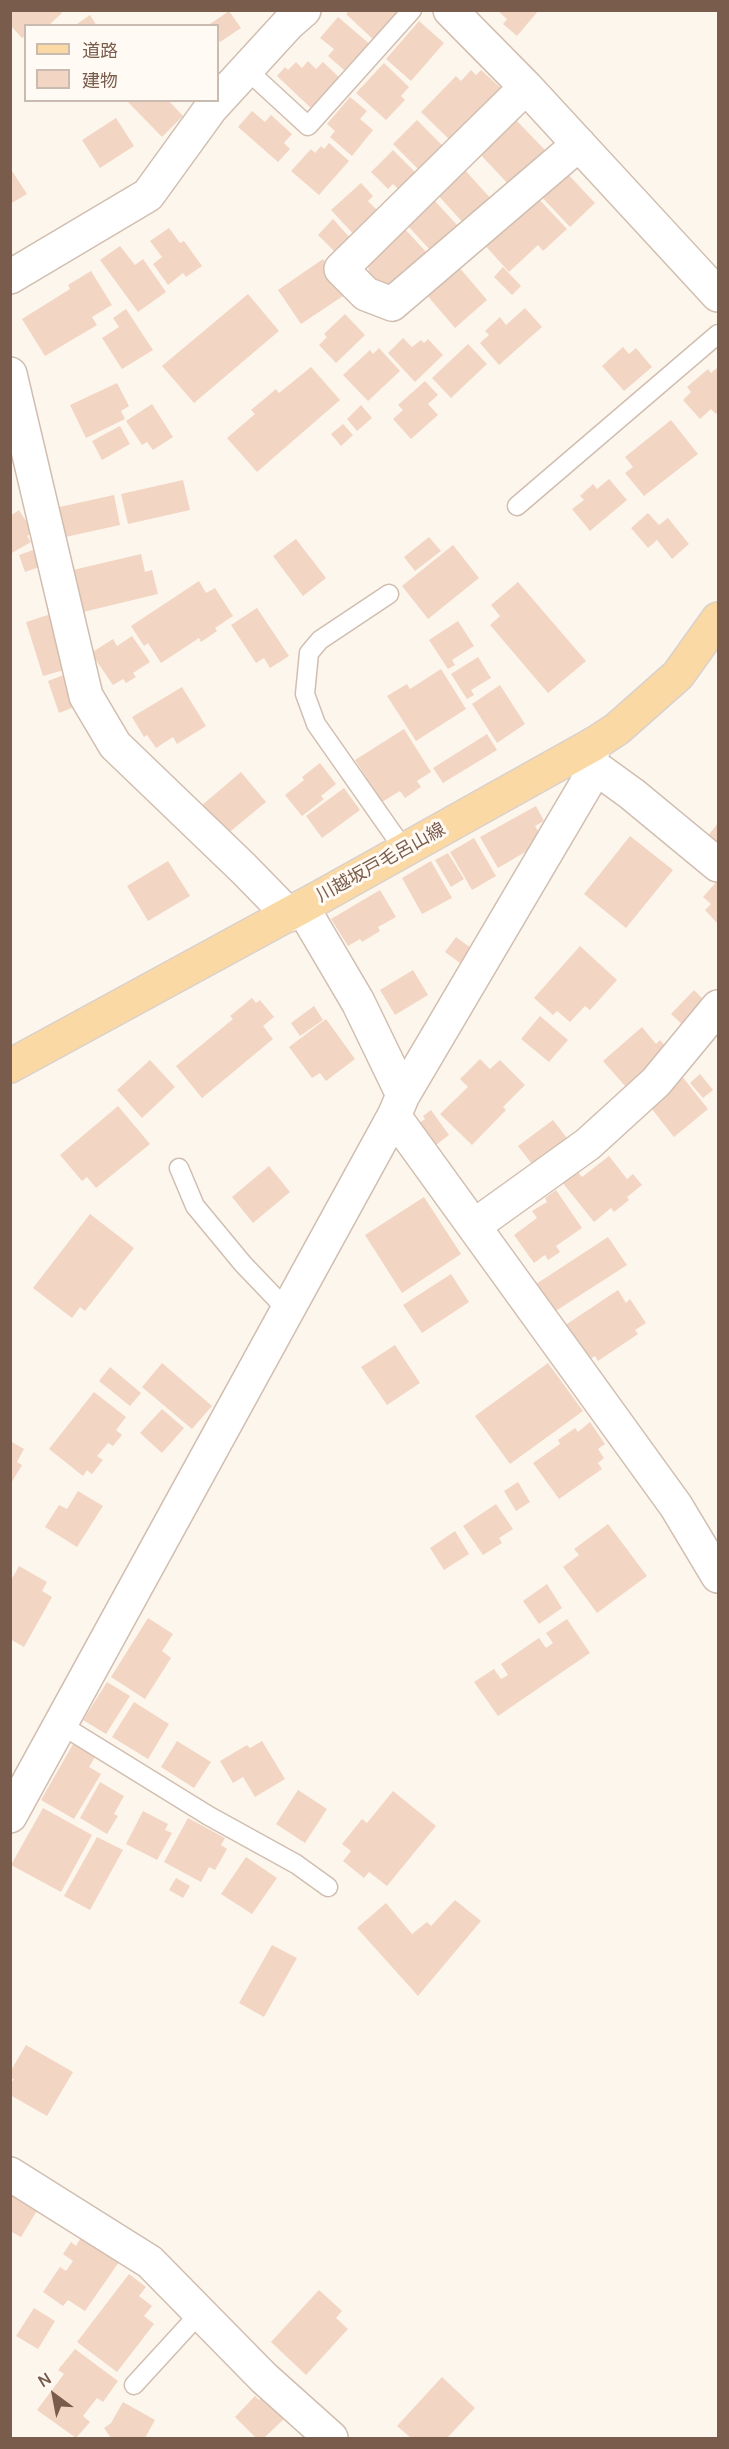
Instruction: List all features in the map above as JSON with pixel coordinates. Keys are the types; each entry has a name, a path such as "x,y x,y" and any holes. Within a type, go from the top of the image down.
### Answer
{"main road":[{"name":"川越坂戸毛呂山線","path":"10,1066 405,851 593,754 617,729 678,675 718,619"}],"street":[{"path":"450,10 526,87 718,295"},
{"path":"219,99 290,15"},
{"path":"526,87 341,269 366,294 392,304 579,144"},
{"path":"10,277 148,195 216,102"},
{"path":"10,374 86,696 115,745 243,868 295,911 358,1002 398,1105 474,1226 676,1506 718,1576"},
{"path":"593,754 632,794 718,865"},
{"path":"10,1816 398,1105 586,783 593,754"},
{"path":"474,1226 588,1144 656,1082 718,1007"},
{"path":"10,2174 150,2262 264,2378 331,2439"}],"lane":[{"path":"246,69 308,126 412,10"},
{"path":"517,506 718,334"},
{"path":"389,594 320,640 309,653 305,694 316,724 405,851"},
{"path":"179,1168 195,1206 243,1264 287,1310"},
{"path":"60,1724 209,1816 296,1864 328,1887"},
{"path":"134,2385 200,2314"}],"building":[{"path":"15,10 59,10 62,13 50,24 24,24 24,37 22,38 10,25 10,14"},
{"path":"350,10 394,10 400,16 376,42 346,14"},
{"path":"497,10 539,10 517,36 503,24 507,19"},
{"path":"229,11 241,28 220,42 219,24 210,24"},
{"path":"90,15 96,24 77,24"},
{"path":"338,17 372,46 358,61 355,58 344,70 328,56 334,49 320,38"},
{"path":"419,21 444,43 411,81 386,59"},
{"path":"308,61 316,69 323,62 341,79 312,109 277,76 285,67 288,70 296,62 302,68"},
{"path":"384,63 409,87 401,96 405,100 386,120 356,93"},
{"path":"471,70 476,75 481,70 502,89 452,142 421,112 456,76 461,81"},
{"path":"350,97 367,111 360,119 373,130 352,156 330,137 335,131 327,124"},
{"path":"128,102 170,102 183,116 162,137"},
{"path":"252,111 265,122 271,115 292,134 284,143 290,149 278,162 238,127"},
{"path":"116,118 134,146 100,168 82,140"},
{"path":"515,119 545,150 509,185 479,153"},
{"path":"417,120 447,150 423,174 393,144"},
{"path":"329,143 349,161 319,195 291,171 311,149 315,153 321,146 324,149"},
{"path":"393,150 418,175 401,192 393,184 388,189 371,172"},
{"path":"10,168 27,194 10,204"},
{"path":"463,168 493,201 466,226 436,193"},
{"path":"564,170 595,203 570,227 538,193"},
{"path":"361,183 373,196 368,201 384,217 359,240 331,210"},
{"path":"534,194 567,229 543,251 538,245 509,272 482,242"},
{"path":"435,201 458,226 431,251 408,226"},
{"path":"333,219 353,241 338,255 318,235"},
{"path":"169,228 180,243 184,241 202,266 186,277 183,273 168,285 153,264 162,257 150,241"},
{"path":"405,229 427,253 409,271 406,268 383,290 369,275 368,264"},
{"path":"120,246 135,265 143,259 166,292 138,312 100,260"},
{"path":"323,259 346,294 301,324 278,290"},
{"path":"458,266 487,300 455,328 425,293"},
{"path":"503,267 521,286 512,295 494,277"},
{"path":"91,271 112,305 92,317 97,325 45,356 22,319 70,289 68,285"},
{"path":"248,294 279,331 194,403 162,366"},
{"path":"525,308 542,327 499,365 480,343 489,335 485,331 500,317 506,325"},
{"path":"126,309 153,350 122,369 102,338 119,327 113,318"},
{"path":"345,314 365,335 336,363 319,345 327,337 324,334"},
{"path":"403,338 412,347 421,340 424,343 428,339 443,355 415,382 388,353"},
{"path":"468,344 487,364 451,398 432,378"},
{"path":"623,347 629,354 636,348 652,367 624,391 602,366"},
{"path":"379,348 400,371 368,401 343,375 370,350 373,354"},
{"path":"311,367 340,400 257,472 227,438 255,414 251,410 276,389 279,393"},
{"path":"718,367 718,412 716,414 711,409 700,419 683,400 691,392 687,387 708,369 711,373"},
{"path":"425,381 438,395 428,404 438,415 411,439 393,419 403,410 398,405"},
{"path":"117,383 129,406 121,411 125,419 86,438 70,405"},
{"path":"152,404 173,437 153,450 147,442 142,445 126,421"},
{"path":"361,405 372,418 357,431 347,419"},
{"path":"671,420 698,454 644,496 625,473 633,467 625,457"},
{"path":"343,424 353,435 341,446 331,434"},
{"path":"120,426 130,444 102,460 92,441"},
{"path":"609,479 627,500 590,531 572,509 584,500 580,496 593,484 597,489"},
{"path":"183,480 190,510 128,524 121,494"},
{"path":"114,495 120,525 61,538 55,508"},
{"path":"19,510 33,532 27,536 31,542 10,554 10,516"},
{"path":"648,513 659,525 668,518 689,544 672,559 657,540 648,548 631,528"},
{"path":"429,537 441,551 415,571 404,557"},
{"path":"296,539 326,578 303,596 273,556"},
{"path":"453,545 479,578 428,619 402,586"},
{"path":"36,549 42,566 25,572 19,555"},
{"path":"141,554 145,572 152,570 158,594 83,612 73,570"},
{"path":"199,581 206,593 215,588 233,616 215,628 217,631 201,642 199,638 161,663 148,643 144,646 131,626"},
{"path":"518,582 586,661 548,693 490,625 500,616 491,605"},
{"path":"257,608 289,656 270,668 264,658 256,663 231,625"},
{"path":"51,614 67,669 43,676 26,622"},
{"path":"458,621 474,646 452,660 455,665 448,669 429,640"},
{"path":"132,636 150,662 133,673 136,677 126,683 123,679 113,685 91,653 113,639 117,646"},
{"path":"478,657 491,678 471,690 474,695 467,699 451,674"},
{"path":"441,669 466,709 416,741 387,696 407,684 410,689"},
{"path":"66,674 77,706 59,713 48,681"},
{"path":"500,685 525,724 497,743 472,704"},
{"path":"182,687 206,726 177,744 173,737 156,748 147,735 144,737 132,717"},
{"path":"404,729 431,772 417,781 421,787 405,798 400,791 382,802 355,760"},
{"path":"487,734 497,750 443,783 433,768"},
{"path":"320,763 336,784 321,796 324,799 302,816 285,795 304,780 302,777"},
{"path":"241,772 266,802 226,835 201,806"},
{"path":"344,788 360,810 322,838 306,816"},
{"path":"536,806 544,821 535,826 544,841 498,868 480,837"},
{"path":"718,823 718,853 707,837"},
{"path":"630,836 673,870 626,928 584,894"},
{"path":"474,838 496,876 472,890 450,852"},
{"path":"448,853 464,879 451,887 435,860"},
{"path":"168,861 190,896 148,921 127,886"},
{"path":"431,861 452,898 422,914 402,878"},
{"path":"718,880 718,924 705,910 711,904 703,897"},
{"path":"380,890 396,917 378,927 380,931 362,942 360,939 348,946 331,919"},
{"path":"456,937 471,948 460,963 445,952"},
{"path":"580,946 617,980 590,1010 585,1006 570,1022 557,1011 553,1015 534,998"},
{"path":"413,970 428,995 395,1015 380,990"},
{"path":"694,990 712,1008 689,1031 671,1014"},
{"path":"252,998 256,1003 260,1000 274,1017 263,1026 273,1039 202,1098 176,1066 233,1019 230,1016"},
{"path":"314,1006 323,1020 300,1036 291,1023"},
{"path":"540,1016 568,1040 549,1062 521,1039"},
{"path":"326,1019 355,1059 326,1081 320,1073 312,1078 289,1047"},
{"path":"642,1027 656,1044 660,1040 667,1048 625,1086 603,1061"},
{"path":"480,1059 490,1069 500,1060 525,1085 503,1107 506,1110 472,1145 440,1114 468,1087 460,1079"},
{"path":"150,1060 175,1087 142,1118 117,1090"},
{"path":"700,1074 713,1090 703,1098 690,1083"},
{"path":"681,1075 708,1109 674,1137 647,1103"},
{"path":"118,1106 150,1144 96,1188 87,1177 82,1181 60,1155"},
{"path":"431,1110 449,1135 432,1148 416,1125 425,1119 423,1116"},
{"path":"553,1120 570,1142 535,1168 518,1146"},
{"path":"609,1156 627,1179 633,1174 642,1185 614,1212 611,1208 594,1222 562,1182 577,1171 582,1177"},
{"path":"269,1166 290,1192 253,1223 232,1197"},
{"path":"556,1190 582,1228 556,1246 560,1252 548,1260 545,1255 534,1263 514,1235 537,1218 532,1211 547,1202 545,1198"},
{"path":"424,1197 461,1254 402,1293 365,1235"},
{"path":"90,1214 134,1248 85,1311 80,1307 72,1318 33,1288"},
{"path":"608,1237 627,1265 551,1314 533,1286"},
{"path":"451,1274 469,1302 422,1333 403,1305"},
{"path":"618,1290 626,1303 630,1299 646,1323 635,1330 638,1334 598,1361 595,1356 587,1361 564,1326"},
{"path":"395,1345 420,1383 387,1405 361,1367"},
{"path":"162,1363 212,1406 192,1429 142,1387"},
{"path":"548,1363 583,1411 510,1464 475,1416"},
{"path":"110,1367 141,1393 130,1406 99,1381"},
{"path":"94,1392 126,1417 116,1430 122,1435 113,1446 108,1443 97,1456 103,1460 92,1474 87,1470 83,1476 49,1449"},
{"path":"162,1409 184,1428 162,1453 140,1433"},
{"path":"590,1422 605,1444 598,1449 604,1458 598,1463 602,1469 559,1499 533,1463 560,1444 558,1440 575,1428 578,1432"},
{"path":"10,1441 24,1449 17,1462 22,1465 10,1485"},
{"path":"518,1482 530,1502 516,1511 504,1491"},
{"path":"78,1491 103,1506 77,1547 45,1527 59,1505 67,1509"},
{"path":"496,1504 513,1529 499,1538 502,1543 483,1555 463,1526"},
{"path":"608,1524 647,1576 597,1613 563,1567 579,1555 574,1549"},
{"path":"455,1531 469,1554 444,1570 430,1548"},
{"path":"19,1566 47,1582 42,1591 52,1597 24,1647 10,1639 10,1582"},
{"path":"547,1584 562,1608 539,1624 523,1601"},
{"path":"148,1618 173,1634 162,1651 171,1658 145,1699 111,1677"},
{"path":"567,1619 590,1653 498,1716 474,1682 494,1669 501,1679 508,1675 501,1664 539,1638 546,1648 553,1643 546,1633"},
{"path":"107,1682 130,1696 106,1734 83,1720"},
{"path":"134,1702 169,1724 148,1759 112,1737"},
{"path":"177,1741 211,1762 194,1788 161,1767"},
{"path":"262,1741 285,1779 255,1797 243,1777 233,1783 220,1761 247,1745 250,1748"},
{"path":"73,1744 95,1757 89,1767 101,1774 74,1819 41,1800"},
{"path":"100,1782 124,1796 114,1814 118,1816 107,1834 80,1818"},
{"path":"298,1790 327,1809 305,1843 276,1824"},
{"path":"393,1791 436,1826 387,1886 369,1872 364,1878 343,1861 351,1851 342,1844 362,1819 367,1823"},
{"path":"43,1808 92,1835 61,1892 11,1865"},
{"path":"143,1811 168,1824 165,1830 172,1833 157,1860 126,1844"},
{"path":"188,1818 225,1838 221,1845 227,1849 215,1870 209,1867 201,1882 164,1862"},
{"path":"97,1837 123,1850 90,1910 64,1896"},
{"path":"246,1857 277,1878 252,1914 221,1894"},
{"path":"176,1878 190,1886 183,1898 169,1890"},
{"path":"455,1900 481,1921 418,1996 357,1928 386,1903 412,1934 427,1922 431,1926"},
{"path":"272,1945 297,1958 264,2017 239,2003"},
{"path":"26,2045 73,2072 47,2116 10,2095 10,2085 14,2079 10,2078 10,2072"},
{"path":"10,2191 41,2204 21,2237 10,2231"},
{"path":"82,2236 119,2262 85,2311 68,2300 63,2306 43,2292 60,2267 66,2271 73,2261 63,2254 71,2242 76,2246"},
{"path":"129,2274 146,2287 139,2296 152,2306 144,2316 154,2324 117,2372 77,2342"},
{"path":"319,2290 342,2311 336,2318 348,2329 306,2375 271,2342"},
{"path":"34,2308 55,2321 38,2349 16,2336"},
{"path":"75,2349 118,2381 103,2402 97,2398 83,2416 90,2422 76,2438 37,2410 64,2374 58,2370"},
{"path":"442,2377 475,2408 447,2438 411,2438 397,2426"},
{"path":"264,2395 286,2417 264,2438 256,2438 235,2417 255,2396 259,2400"},
{"path":"123,2402 155,2420 145,2438 111,2438 104,2428 111,2423"}]}
